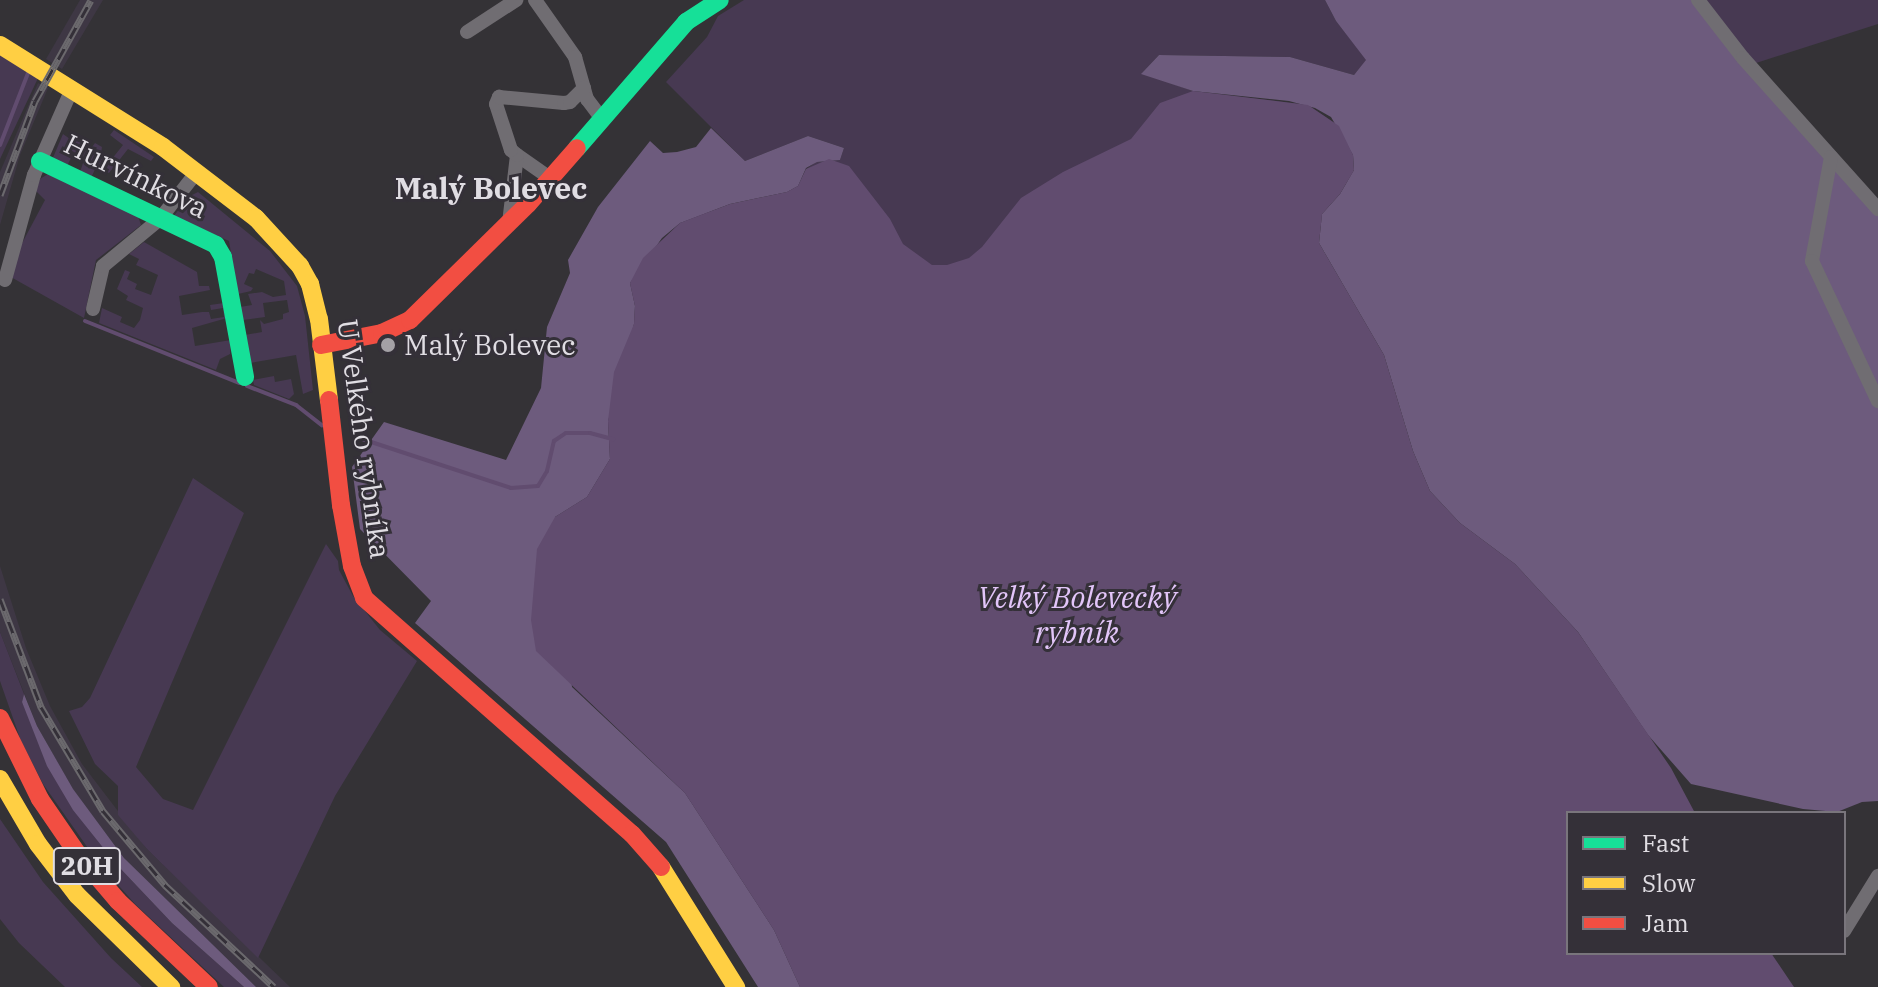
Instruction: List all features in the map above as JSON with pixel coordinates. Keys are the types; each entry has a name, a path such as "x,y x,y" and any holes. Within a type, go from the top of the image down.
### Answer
{"street":[{"path":"467,32 516,0"},
{"path":"535,0 575,57 593,109 602,119"},
{"path":"321,345 382,333 410,320 509,223 686,22 720,0"},
{"path":"1698,0 1743,58 1878,209"},
{"name":"U Velkého rybníka","path":"0,45 72,89 196,173 256,218 300,266 313,295 341,505 352,566 364,598 393,628 490,707 632,834 669,876 736,987"},
{"path":"550,178 511,150 496,104 499,97 570,102 584,88"},
{"path":"5,280 40,161 72,89"},
{"path":"509,223 517,155"},
{"path":"1831,157 1812,261 1872,381 1878,401"},
{"name":"Hurvínkova","path":"40,161 220,250 245,377"},
{"path":"93,309 103,266 160,219 196,173"},
{"name":"20H","path":"0,718 40,799 77,853 118,901 209,987"},
{"name":"20H","path":"0,779 38,844 77,895 171,987"},
{"path":"1846,928 1878,876"}],"shaded area":[{"path":"80,0 103,0 62,69 46,59"},
{"path":"744,0 1325,0 1336,21 1367,60 1354,75 1290,57 1159,55 1142,73 1193,91 1308,105 1339,126 1353,155 1353,174 1322,214 1321,226 1297,222 1285,224 1279,268 1286,296 1297,310 1274,330 1262,323 1244,303 1245,276 1260,256 1258,211 1250,197 1211,185 1160,182 1125,191 1074,219 1050,240 1034,272 1009,304 993,316 967,313 930,296 914,296 885,286 867,270 861,252 840,242 819,244 752,297 678,420 679,478 690,514 684,540 661,564 648,596 633,606 628,650 682,671 706,704 727,712 737,729 740,749 775,775 793,815 816,832 831,871 878,962 909,987 800,987 774,930 685,793 536,651 531,620 537,549 555,517 587,497 610,459 608,421 614,372 634,324 635,306 630,283 643,258 680,223 693,216 787,192 798,186 806,169 816,162 840,160 844,148 808,136 745,161 666,82 707,37 718,16"},
{"path":"1325,0 1699,0 1878,207 1878,801 1862,802 1840,811 1803,809 1691,784 1648,735 1578,632 1515,564 1460,523 1430,491 1413,451 1384,355 1319,243 1322,214 1340,194 1354,170 1353,155 1331,117 1315,108 1289,101 1193,91 1141,74 1159,55 1290,57 1354,75 1366,60 1336,21"},
{"path":"1702,0 1878,0 1878,24 1753,64"},
{"path":"0,53 39,76 0,159"},
{"path":"38,83 48,88 20,155 0,225 0,172"},
{"path":"711,128 745,161 808,136 844,148 840,160 817,162 806,168 798,186 787,192 730,204 680,223 662,238 630,283 635,306 634,324 608,421 610,459 587,497 555,517 572,687 685,793 774,930 800,987 758,987 666,842 415,623 431,601 360,529 352,467 384,422 506,460 541,388 547,327 570,273 568,260 598,207 650,141 663,153 677,152 696,147"},
{"path":"114,130 154,157 151,161 128,149 109,173 96,167 91,178 80,172 84,160 71,158 67,166 52,160 63,134 70,139 73,134 92,147 95,143 102,147 101,154 111,160 123,145 110,135"},
{"path":"48,174 138,216 141,225 96,260 84,318 9,276 11,264 45,200 36,191 40,179"},
{"path":"198,192 270,251 297,286 305,316 313,390 303,394 296,355 250,363 245,335 262,332 260,320 264,324 283,319 283,314 289,312 287,300 263,303 265,317 243,320 240,307 252,305 248,294 286,295 284,281 256,269 254,274 249,273 244,284 253,288 251,291 238,294 229,241 174,216 188,197"},
{"path":"144,242 197,272 199,286 209,286 210,290 179,296 182,315 209,312 211,319 224,317 223,308 211,310 210,305 224,303 227,318 192,328 195,346 231,340 230,354 220,359 216,370 99,323 102,308 122,317 120,322 134,328 140,320 143,308 126,300 128,296 117,289 125,270 130,272 127,279 137,284 135,289 151,295 158,275 136,265 139,259 129,254"},
{"path":"274,376 275,382 291,379 294,394 289,399 254,385 253,380"},
{"path":"193,478 244,513 136,767 163,799 193,810 326,544 338,561 339,570 353,596 380,630 417,661 335,796 258,958 147,849 118,815 118,786 95,764 69,711 82,707 90,698"},
{"path":"0,566 26,648 50,706 82,764 147,849 290,987 256,987 213,949 124,858 73,790 37,726 0,632"},
{"path":"0,632 24,694 22,702 117,865 172,923 244,987 224,987 135,904 97,861 43,784 21,741 0,681"},
{"path":"24,694 37,726 73,789 124,858 256,987 244,987 172,923 117,865 73,810 47,766 22,702"},
{"path":"0,819 43,882 111,958 142,987 65,987 19,943 0,919"}],"water":[{"name":"Velký Bolevecký rybník","path":"1193,91 1308,105 1339,126 1353,155 1354,170 1340,194 1322,214 1319,243 1384,355 1413,451 1430,491 1460,523 1515,564 1578,632 1671,768 1694,811 1566,811 1566,955 1772,955 1794,987 800,987 774,930 685,793 536,651 531,620 537,549 555,517 587,497 610,459 608,421 614,372 634,324 635,306 630,283 643,258 680,223 730,204 787,192 798,186 806,169 829,159 849,166 890,219 903,244 932,265 947,265 969,258 982,247 1021,198 1063,172 1131,139 1160,103"}],"waterway":[{"path":"0,145 28,73"},
{"path":"85,321 239,383"},
{"path":"247,386 296,405 322,425"},
{"path":"356,437 511,488 538,486 547,471 554,441 566,433 590,433 613,439"}],"railway":[{"path":"0,195 35,101 91,0"},
{"path":"0,599 41,707 103,811 165,885 274,987"}],"traffic: fast":[{"path":"577,148 686,22 720,0"},
{"path":"40,161 216,245 223,257 245,377"}],"traffic: slow":[{"path":"0,45 163,147 256,218 300,266 310,284 319,319 329,400"},
{"path":"0,779 38,844 77,895 171,987"},
{"path":"661,867 736,987"}],"traffic: jam":[{"path":"321,345 382,333 410,320 528,204 577,148"},
{"path":"329,400 341,505 352,566 364,598 632,834 661,867"},
{"path":"0,718 40,799 77,853 118,901 209,987"}],"place":[{"name":"Malý Bolevec","path":"388,345"}],"district":[{"name":"Malý Bolevec","path":"491,188"}]}
